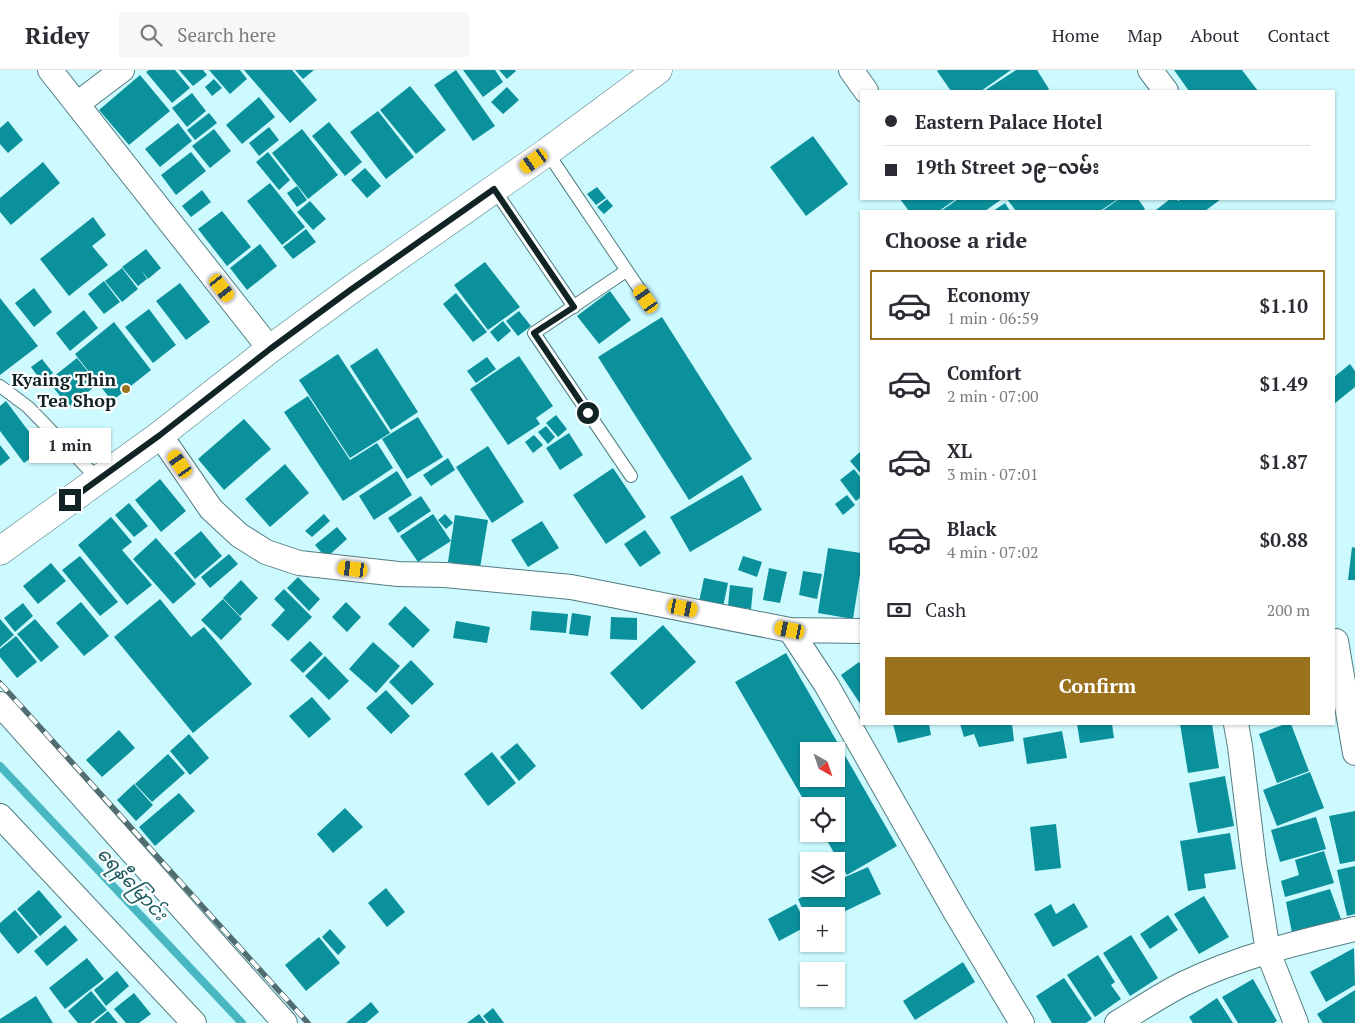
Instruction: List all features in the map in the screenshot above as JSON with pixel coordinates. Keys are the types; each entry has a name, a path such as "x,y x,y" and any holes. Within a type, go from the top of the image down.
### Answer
{"street":[{"path":"50,70 270,349"},
{"path":"77,104 122,70"},
{"path":"0,551 160,435 270,349 349,291 547,152 658,70"},
{"path":"851,70 865,90"},
{"path":"1150,70 1165,90"},
{"path":"160,435 211,509 239,535 266,552 299,563 398,574 445,575 571,587 790,630 860,631"},
{"path":"790,630 827,686 951,905 1022,1023"},
{"path":"1341,641 1355,753"},
{"path":"0,704 285,1023"},
{"path":"1236,725 1268,952 1296,1023"},
{"path":"0,816 194,1023"},
{"path":"1118,1023 1182,984 1225,965 1302,942 1355,929"}],"lane":[{"path":"547,152 646,299"},
{"path":"494,189 574,307"},
{"path":"626,271 534,333 631,476"},
{"path":"0,386 28,407 99,480"}],"building":[{"path":"149,70 175,70 190,88 172,103 146,72"},
{"path":"179,70 203,70 207,75 193,86"},
{"path":"209,70 240,70 247,79 230,94"},
{"path":"244,70 292,70 317,100 290,123"},
{"path":"295,70 314,70 303,79"},
{"path":"456,70 495,126 473,141 434,85"},
{"path":"463,70 495,70 503,82 483,97"},
{"path":"499,70 515,70 516,71 507,79"},
{"path":"1011,70 982,90 950,90 937,71"},
{"path":"1016,70 1037,70 1049,89 1047,90 986,90"},
{"path":"1174,70 1242,70 1257,90 1188,90"},
{"path":"140,75 170,111 129,145 99,110"},
{"path":"214,79 222,88 212,96 205,87"},
{"path":"410,86 446,130 416,154 380,110"},
{"path":"507,87 519,100 503,114 491,102"},
{"path":"192,93 206,111 187,127 172,108"},
{"path":"259,97 275,117 242,144 226,125"},
{"path":"378,111 414,157 386,179 350,132"},
{"path":"209,113 217,123 195,140 187,130"},
{"path":"8,121 23,140 8,153 0,144 0,128"},
{"path":"329,122 362,162 345,176 312,136"},
{"path":"178,123 192,141 160,167 145,149"},
{"path":"269,127 279,140 259,156 249,143"},
{"path":"214,129 231,151 210,168 192,146"},
{"path":"302,129 338,175 308,199 272,153"},
{"path":"813,136 848,184 806,216 770,167"},
{"path":"191,152 206,171 176,195 161,175"},
{"path":"268,152 290,180 279,190 256,162"},
{"path":"43,162 60,183 11,225 0,212 0,198"},
{"path":"365,168 381,186 367,198 351,180"},
{"path":"270,183 305,227 282,245 247,201"},
{"path":"297,186 307,200 297,207 287,193"},
{"path":"597,187 606,198 596,205 587,194"},
{"path":"202,190 211,202 191,217 182,206"},
{"path":"607,199 613,206 604,214 597,207"},
{"path":"901,200 955,200 940,210 908,210"},
{"path":"957,200 1001,200 986,210 942,210"},
{"path":"1008,200 1116,200 1102,210 1015,210"},
{"path":"1118,200 1139,200 1145,209 1144,210 1103,210"},
{"path":"1169,200 1220,200 1206,210 1156,210"},
{"path":"310,201 326,219 313,230 297,212"},
{"path":"1005,203 1009,210 994,210"},
{"path":"222,211 251,247 227,266 198,229"},
{"path":"93,217 106,235 92,246 108,265 69,296 40,259"},
{"path":"306,229 316,242 293,259 283,247"},
{"path":"260,244 277,266 247,290 230,268"},
{"path":"146,249 161,268 148,279 141,270 147,279 138,286 122,267"},
{"path":"485,262 520,307 488,330 454,285"},
{"path":"122,268 138,289 122,302 105,281"},
{"path":"104,281 120,302 104,314 88,294"},
{"path":"180,283 210,322 186,340 156,301"},
{"path":"34,288 52,312 34,327 15,303"},
{"path":"610,291 631,320 599,344 577,316"},
{"path":"456,293 487,332 473,342 443,304"},
{"path":"0,298 38,346 0,375"},
{"path":"149,309 176,345 153,363 125,327"},
{"path":"84,310 98,328 70,351 56,333"},
{"path":"519,311 531,326 518,336 506,321"},
{"path":"662,317 752,459 689,500 598,357"},
{"path":"503,321 511,331 498,342 490,332"},
{"path":"114,322 151,370 112,401 75,354"},
{"path":"377,348 418,412 391,430 350,366"},
{"path":"338,354 390,433 350,458 299,380"},
{"path":"519,356 553,406 536,418 540,424 508,445 470,389"},
{"path":"487,357 496,369 476,383 467,371"},
{"path":"77,358 98,384 69,407 48,381"},
{"path":"42,359 53,373 42,382 31,367"},
{"path":"1350,364 1355,371 1355,387 1335,403 1335,376"},
{"path":"308,396 350,460 377,443 393,468 343,501 284,412"},
{"path":"6,401 42,449 24,463 0,431 0,406"},
{"path":"556,415 567,429 558,437 546,423"},
{"path":"418,417 443,457 407,479 382,439"},
{"path":"244,419 271,449 224,490 198,459"},
{"path":"546,426 555,437 548,444 538,432"},
{"path":"569,433 583,455 560,470 546,448"},
{"path":"534,435 543,445 533,453 525,442"},
{"path":"0,445 10,458 0,466"},
{"path":"488,446 524,502 492,523 456,467"},
{"path":"860,452 860,473 850,461"},
{"path":"448,458 455,470 431,486 423,475"},
{"path":"285,464 309,493 270,527 245,499"},
{"path":"613,468 646,517 606,544 573,495"},
{"path":"854,469 860,477 860,498 856,501 840,480"},
{"path":"397,471 412,495 374,520 359,496"},
{"path":"742,475 762,510 690,552 670,517"},
{"path":"160,479 186,511 161,532 135,500"},
{"path":"847,495 855,505 843,515 835,504"},
{"path":"421,496 431,511 398,533 388,518"},
{"path":"129,503 148,526 134,537 115,515"},
{"path":"324,514 330,521 312,537 305,531"},
{"path":"433,514 451,541 418,562 400,536"},
{"path":"445,514 453,523 446,529 438,520"},
{"path":"455,515 488,520 480,568 448,562"},
{"path":"111,517 132,542 122,550 152,585 127,605 78,545"},
{"path":"542,521 559,548 528,567 511,540"},
{"path":"337,527 347,539 326,558 315,545"},
{"path":"645,530 661,553 640,567 624,544"},
{"path":"201,531 222,556 195,579 174,553"},
{"path":"156,538 196,584 173,604 133,559"},
{"path":"1352,547 1355,548 1355,580 1348,580"},
{"path":"828,548 860,553 860,574 853,619 818,613"},
{"path":"229,554 238,564 210,588 201,577"},
{"path":"80,556 118,602 100,616 62,570"},
{"path":"743,556 762,562 757,577 738,570"},
{"path":"51,563 66,581 38,604 23,586"},
{"path":"769,568 787,572 780,603 763,600"},
{"path":"803,571 822,574 817,599 799,595"},
{"path":"298,577 320,599 309,611 287,588"},
{"path":"704,578 728,583 723,607 699,602"},
{"path":"241,580 258,598 240,616 223,598"},
{"path":"730,585 753,588 751,609 728,606"},
{"path":"284,589 312,617 288,641 271,625 285,610 274,599"},
{"path":"160,599 191,637 204,627 252,684 193,733 114,637"},
{"path":"223,599 242,619 221,640 201,620"},
{"path":"81,602 109,636 84,656 56,623"},
{"path":"346,602 361,617 347,632 332,617"},
{"path":"23,603 33,616 15,632 4,618"},
{"path":"405,606 430,630 413,648 388,624"},
{"path":"532,611 568,614 566,633 530,630"},
{"path":"572,613 591,616 588,636 569,634"},
{"path":"611,617 637,618 637,640 610,639"},
{"path":"0,619 14,635 0,647"},
{"path":"35,619 59,647 41,662 17,634"},
{"path":"456,621 490,627 487,643 453,638"},
{"path":"663,625 696,662 642,710 610,673"},
{"path":"16,636 37,662 17,678 0,657 0,649"},
{"path":"310,641 323,654 303,673 290,660"},
{"path":"373,642 400,666 376,693 349,669"},
{"path":"786,653 837,742 800,742 800,788 845,788 845,756 897,846 847,875 845,872 845,852 834,852 828,842 845,842 845,797 802,797 735,682"},
{"path":"325,656 349,681 329,700 305,676"},
{"path":"411,660 434,684 412,705 389,682"},
{"path":"859,662 860,704 841,675"},
{"path":"386,690 410,716 391,734 366,708"},
{"path":"312,697 331,719 309,738 289,716"},
{"path":"893,725 929,725 931,735 898,743"},
{"path":"960,725 1012,725 1014,741 979,747 974,734 964,737"},
{"path":"1077,725 1112,725 1114,738 1080,743"},
{"path":"1180,725 1212,725 1219,768 1188,773"},
{"path":"1282,725 1291,725 1309,771 1277,783 1259,734"},
{"path":"119,730 135,748 102,777 86,760"},
{"path":"1062,731 1067,758 1027,764 1023,738"},
{"path":"189,734 209,758 190,775 170,751"},
{"path":"517,743 536,766 519,781 500,757"},
{"path":"492,752 516,783 488,806 464,774"},
{"path":"168,754 185,773 152,802 135,784"},
{"path":"1310,772 1324,808 1277,826 1263,790"},
{"path":"1225,776 1234,826 1198,833 1189,783"},
{"path":"134,784 153,805 136,821 117,800"},
{"path":"179,793 195,811 155,846 139,827"},
{"path":"345,808 363,827 333,853 317,834"},
{"path":"1355,811 1355,861 1340,864 1329,816"},
{"path":"1316,817 1326,849 1280,862 1271,830"},
{"path":"1056,824 1061,868 1035,871 1030,827"},
{"path":"1230,833 1236,869 1204,874 1206,888 1188,891 1180,841"},
{"path":"1324,851 1334,883 1285,897 1281,881 1299,875 1295,860"},
{"path":"1355,866 1355,914 1347,916 1337,870"},
{"path":"868,867 881,894 845,911 845,907 802,907 798,899 803,897 845,897 845,877"},
{"path":"386,888 405,912 387,927 368,903"},
{"path":"1330,889 1341,919 1292,933 1286,902"},
{"path":"39,890 62,917 40,936 17,909"},
{"path":"1204,896 1229,937 1199,954 1174,914"},
{"path":"1074,903 1088,927 1053,947 1034,914 1051,904 1056,914"},
{"path":"796,904 800,912 800,930 779,941 768,919"},
{"path":"15,910 38,937 18,954 0,932 0,923"},
{"path":"1168,915 1178,930 1150,949 1140,934"},
{"path":"65,925 78,940 47,966 34,951"},
{"path":"330,929 346,947 338,955 322,937"},
{"path":"1131,935 1158,978 1130,996 1103,953"},
{"path":"319,937 340,963 306,991 285,965"},
{"path":"1354,948 1355,985 1326,1002 1310,972"},
{"path":"1098,955 1115,982 1111,985 1121,999 1095,1017 1067,975"},
{"path":"87,958 104,979 65,1009 49,988"},
{"path":"963,962 975,982 915,1020 903,1001"},
{"path":"117,971 129,986 106,1006 94,990"},
{"path":"1064,978 1092,1019 1086,1023 1052,1023 1036,996"},
{"path":"1253,979 1277,1021 1274,1023 1238,1023 1222,997"},
{"path":"1355,990 1355,1023 1323,1023 1317,1014"},
{"path":"91,991 107,1010 90,1023 78,1023 68,1011"},
{"path":"134,993 151,1014 139,1023 126,1023 114,1009"},
{"path":"36,996 53,1023 0,1023 0,1019"},
{"path":"1217,998 1233,1023 1193,1023 1189,1017"},
{"path":"371,1002 379,1012 366,1023 346,1023"},
{"path":"493,1008 504,1023 489,1023 483,1016"},
{"path":"108,1011 118,1023 94,1023"},
{"path":"479,1014 486,1023 467,1023"}],"waterway":[{"name":"ရေနီမြောင်း","path":"0,766 242,1023"}],"railway":[{"path":"0,683 308,1023"}],"place":[{"name":"Kyaing Thin Tea Shop","path":"126,389"}],"route":[{"path":"70,500 160,435 270,349 349,291 494,189 574,307 534,333 588,413"}]}
